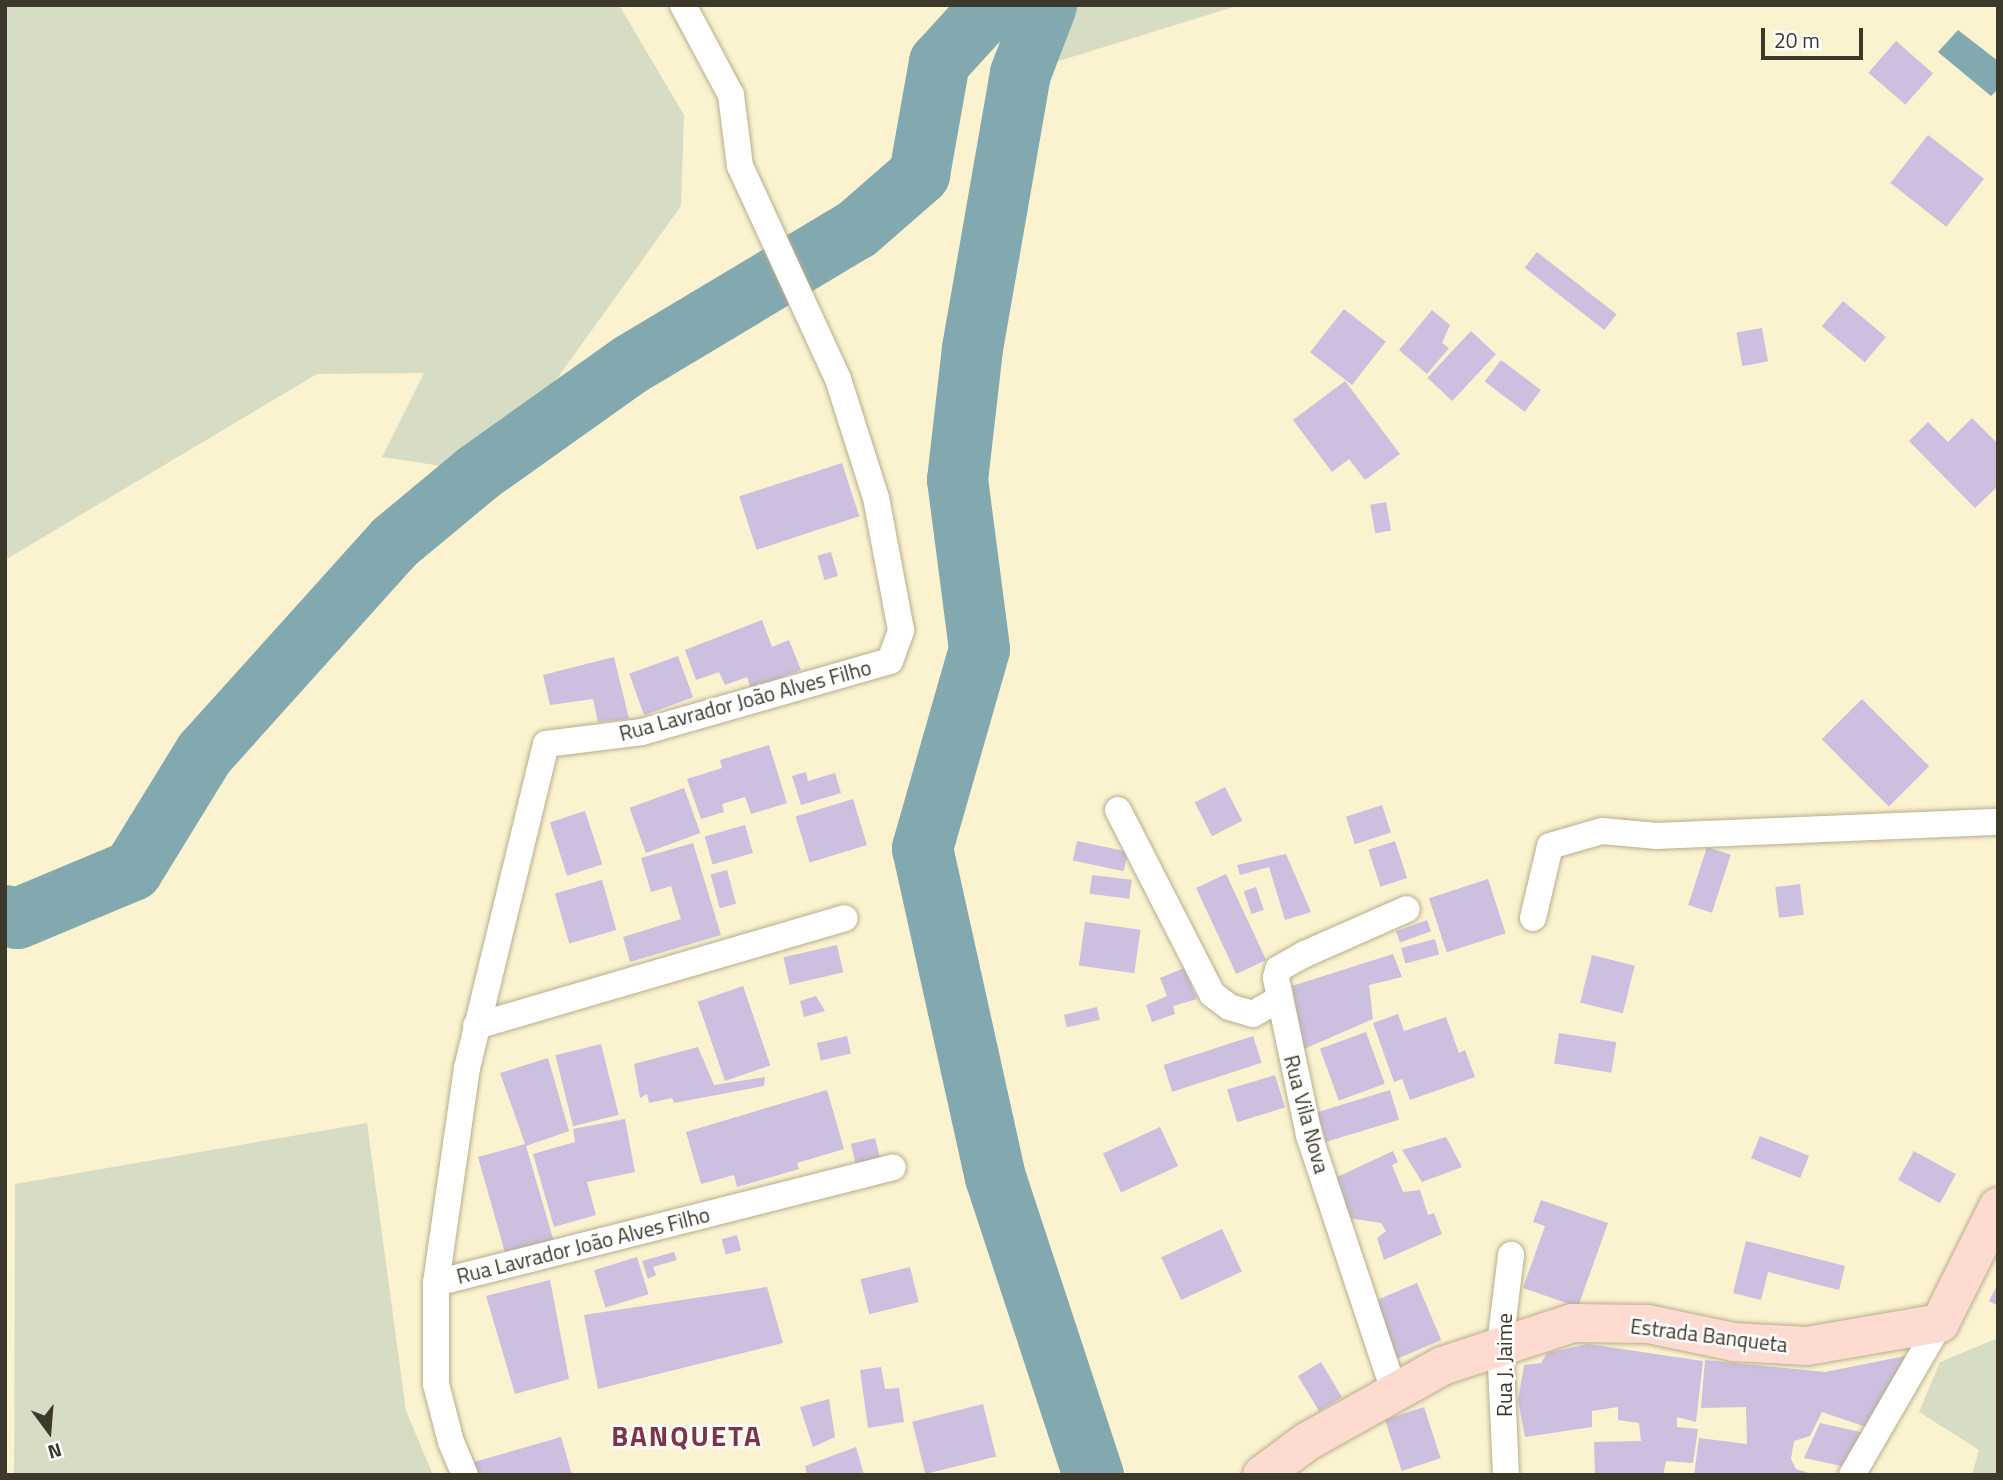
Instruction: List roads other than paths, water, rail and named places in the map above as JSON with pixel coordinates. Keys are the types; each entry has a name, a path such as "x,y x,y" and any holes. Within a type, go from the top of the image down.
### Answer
{"street":[{"name":"Rua Lavrador João Alves Filho","path":"465,1475 451,1442 436,1384 436,1283 476,1026 546,744 642,732 890,661 901,630 876,498 838,379 816,324 740,166 731,95 683,5"},
{"path":"1118,810 1212,993 1229,1007 1254,1014 1279,999"},
{"path":"1533,918 1550,846 1602,831 1657,836 1998,822"},
{"name":"Rua Vila Nova","path":"1394,1391 1309,1135 1279,999 1278,969 1407,909"},
{"path":"476,1026 845,918"},
{"name":"Rua Lavrador João Alves Filho","path":"436,1283 893,1167"},
{"path":"1852,1475 1940,1324 1998,1207"},
{"name":"Rua J. Jaime","path":"1506,1475 1500,1345 1511,1255"},
{"name":"Estrada Banqueta","path":"1262,1475 1308,1441 1442,1366 1573,1323 1648,1324 1734,1342 1807,1346 1940,1324"}],"water":[{"path":"1958,30 1998,61 1998,89 1991,96 1938,52"}],"waterway":[{"path":"5,915 17,918 132,870 204,753 395,541 478,472 630,364 856,229 919,174 939,62 991,5"},
{"path":"1046,5 1020,73 972,348 957,479 979,649 922,848 995,1177 1093,1475"}],"district":[{"name":"BANQUETA","path":"687,1436"}]}
